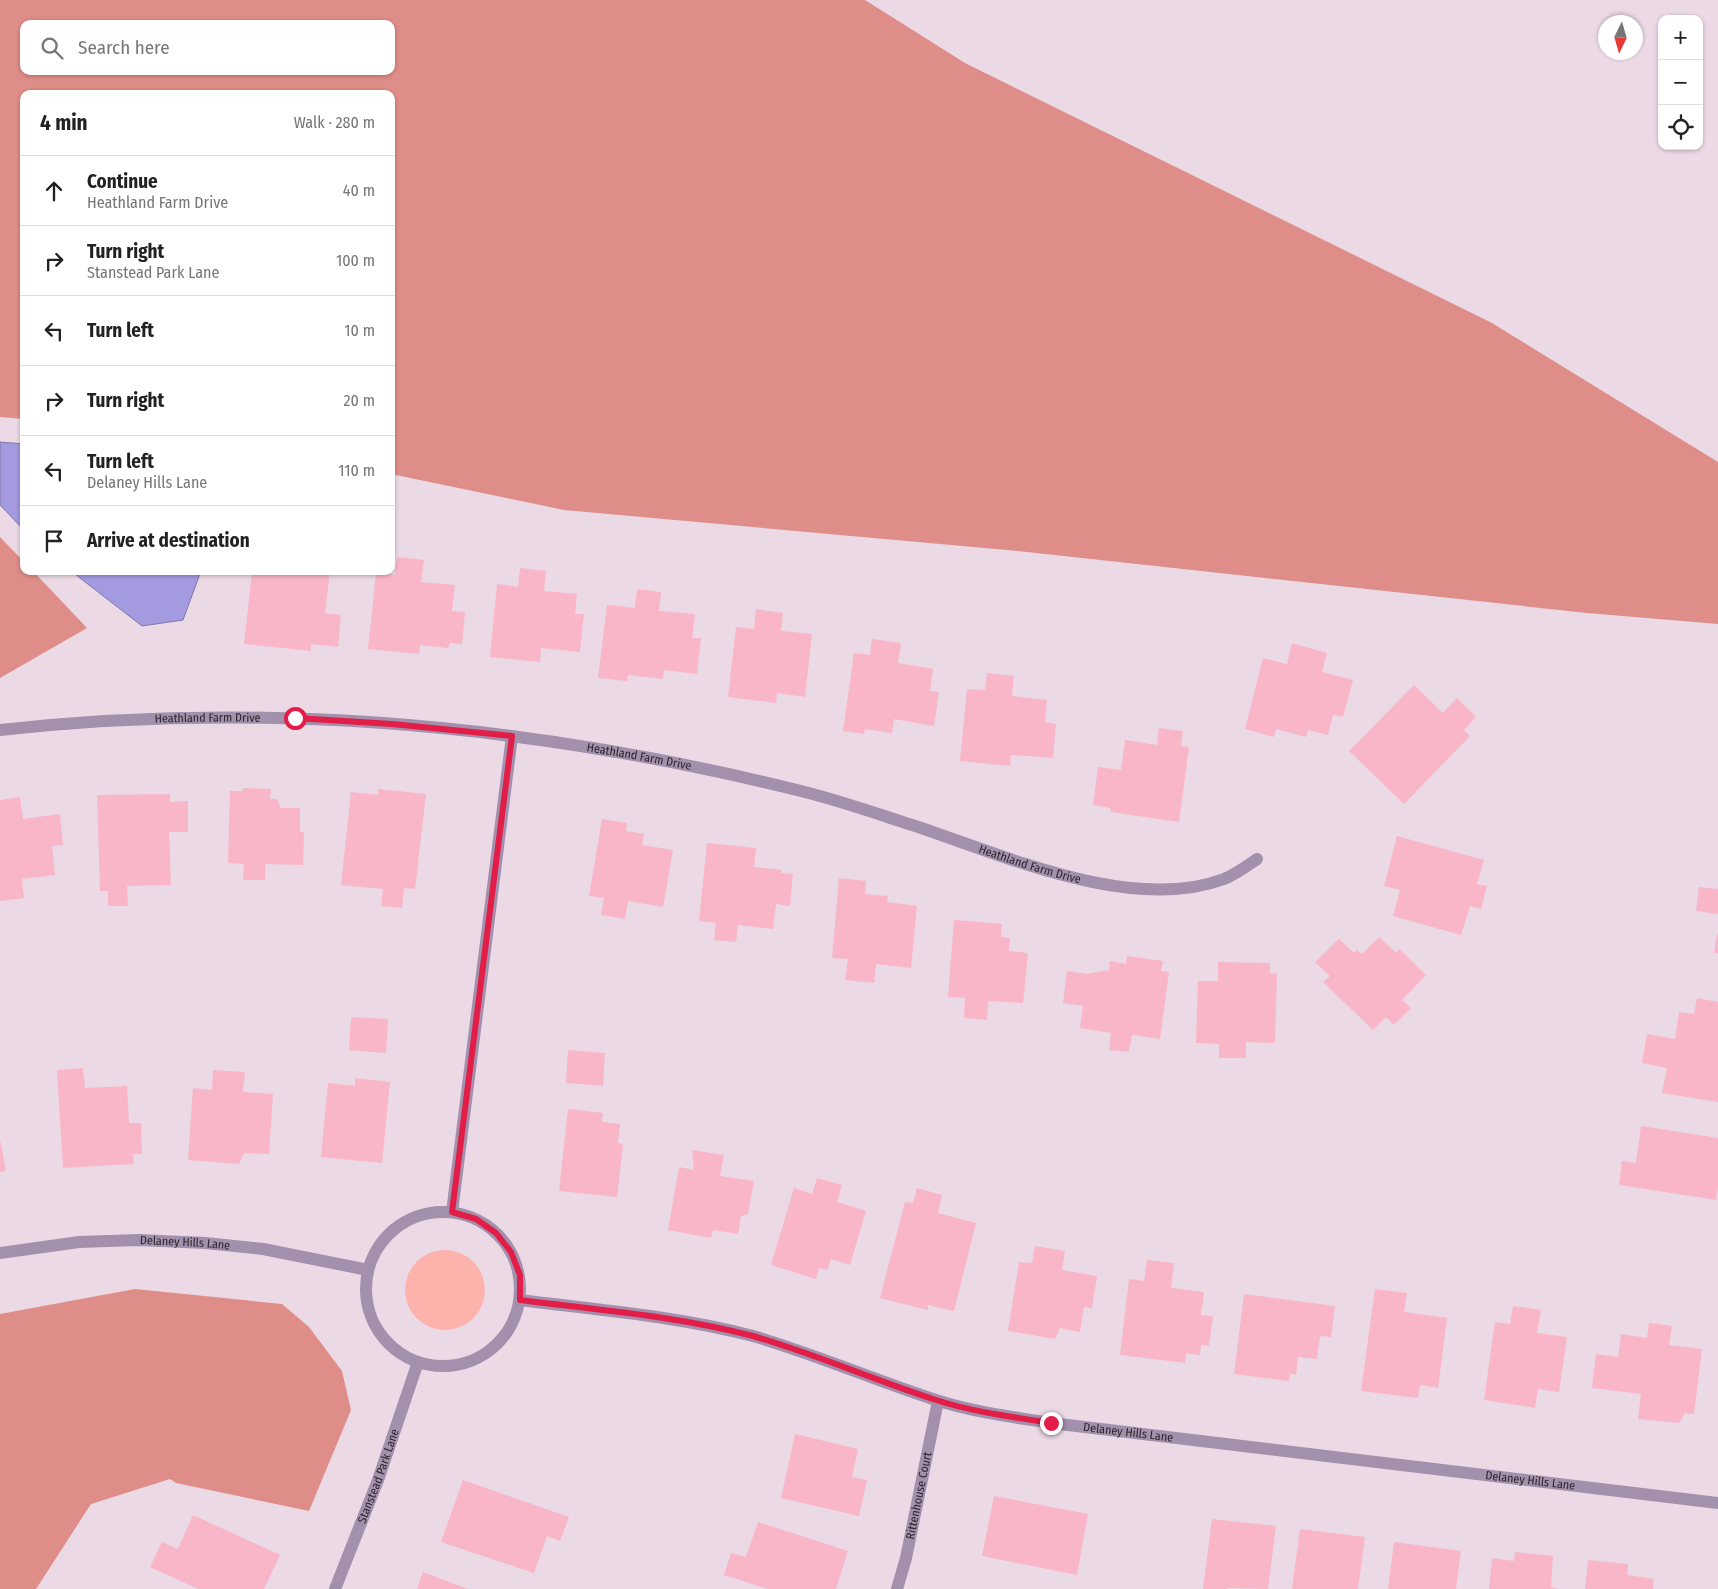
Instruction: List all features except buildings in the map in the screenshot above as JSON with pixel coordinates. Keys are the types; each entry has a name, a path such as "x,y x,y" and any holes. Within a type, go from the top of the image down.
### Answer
{"street":[{"name":"Heathland Farm Drive","path":"0,730 67,723 184,717 295,718 392,724 512,736 598,748 703,768 804,792 911,824 1046,870 1102,884 1151,890 1193,887 1226,878 1257,859"},
{"path":"452,1212 512,736"},
{"path":"452,1212 476,1219 496,1233 511,1252 520,1275 520,1300 512,1326 495,1347 472,1361 445,1366 418,1362 398,1351 381,1336 370,1316 366,1293 368,1270 376,1250 390,1233 408,1220 430,1213 452,1212"},
{"name":"Delaney Hills Lane","path":"0,1253 79,1242 139,1240 263,1249 368,1270"},
{"name":"Delaney Hills Lane","path":"520,1300 680,1320 752,1336 808,1353 938,1401 1051,1423 1718,1503"},
{"name":"Stanstead Park Lane","path":"335,1589 378,1480 418,1362"},
{"name":"Rittenhouse Court","path":"898,1589 938,1401"}],"shaded area":[{"path":"0,0 865,0 965,63 1492,323 1718,462 1718,624 1587,613 1018,551 564,510 395,475 395,90 20,90 20,419 0,417"},
{"path":"0,442 20,444 20,526 0,505"},
{"path":"0,537 20,558 20,575 37,575 87,628 0,678"},
{"path":"76,575 200,575 183,620 142,626"},
{"path":"445,1250 460,1253 473,1262 482,1275 485,1290 482,1305 473,1318 460,1327 445,1330 430,1327 417,1318 408,1305 405,1290 408,1275 417,1262 430,1253"},
{"path":"135,1289 282,1304 309,1327 342,1371 351,1410 309,1511 176,1483 170,1479 91,1504 36,1589 0,1589 0,1314"}],"route":[{"path":"295,718 392,724 512,736 452,1212 476,1219 496,1233 511,1252 520,1275 520,1300 680,1320 752,1336 808,1353 938,1401 1051,1423"}]}
